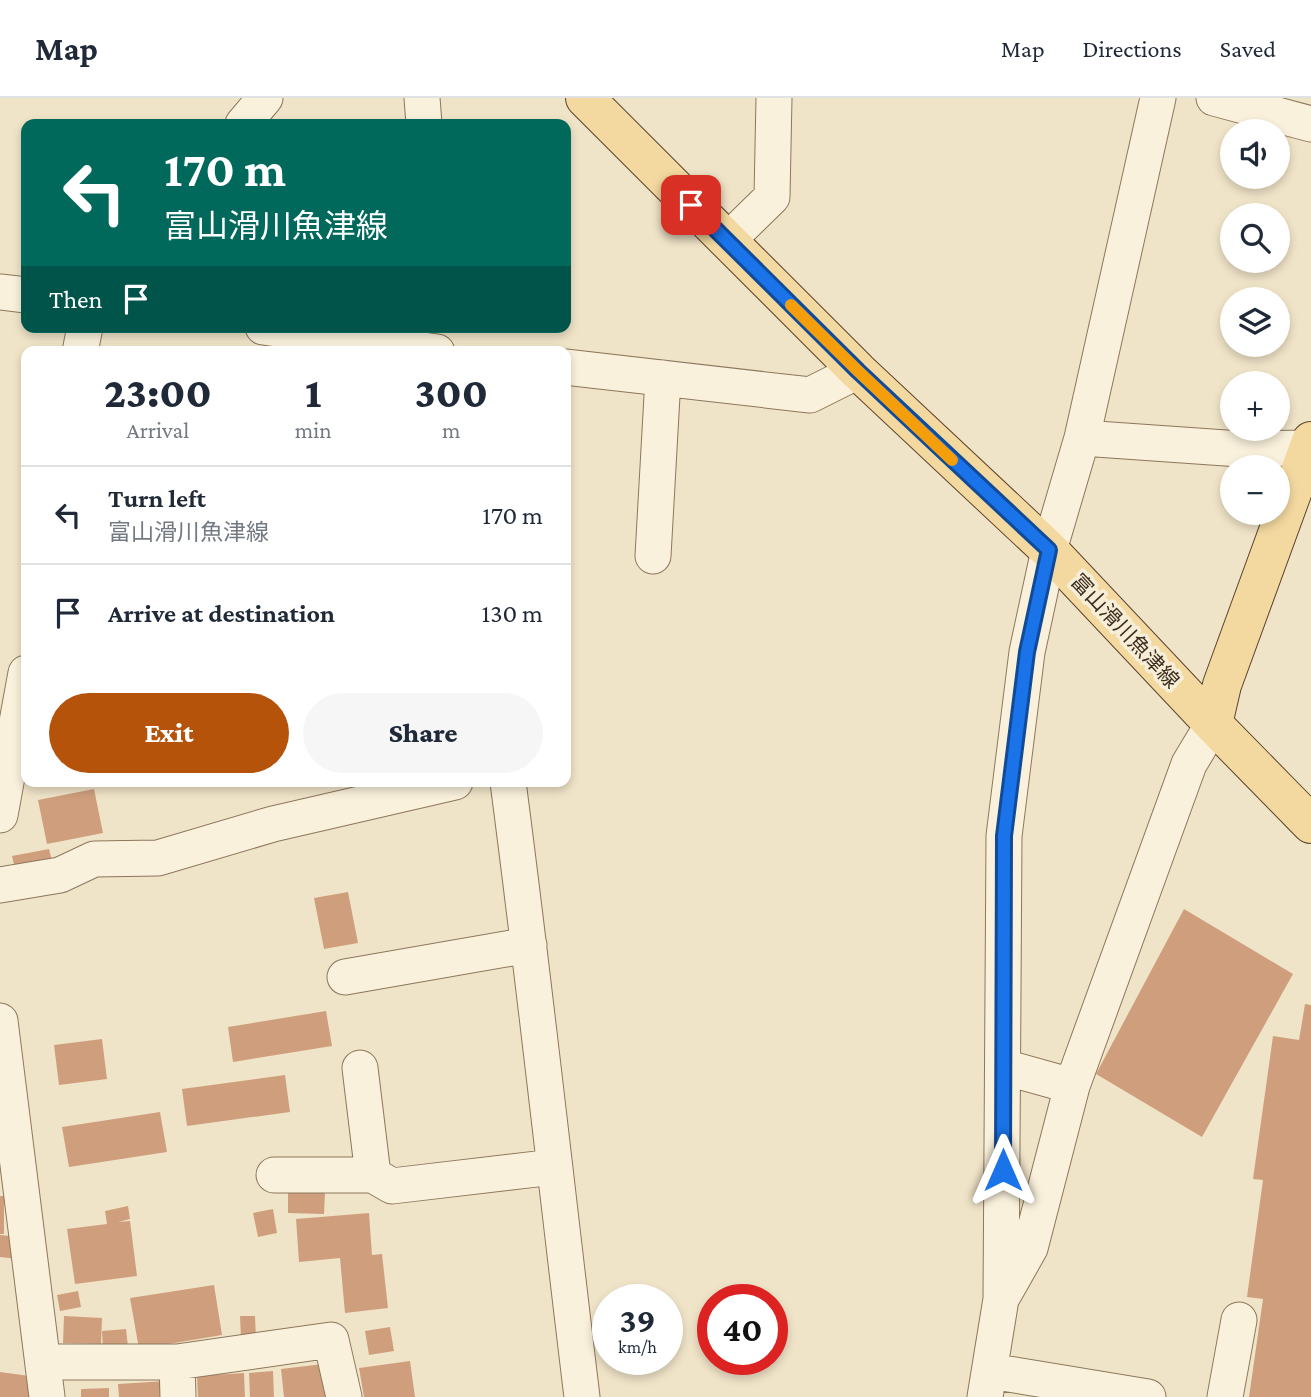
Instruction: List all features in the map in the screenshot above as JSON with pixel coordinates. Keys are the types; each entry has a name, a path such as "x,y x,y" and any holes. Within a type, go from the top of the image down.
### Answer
{"main road":[{"name":"富山滑川魚津線","path":"585,98 858,371 1049,550 1311,824"},
{"path":"1213,724 1222,685 1310,445"}],"street":[{"path":"247,119 265,98"},
{"path":"422,98 424,119"},
{"path":"727,241 772,197 774,98"},
{"path":"1148,1397 988,1384 1001,1299 1004,836 1027,652 1049,550 1082,438 1158,98"},
{"path":"1214,98 1311,124"},
{"path":"0,292 21,294"},
{"path":"305,333 395,346"},
{"path":"571,368 810,395 858,371"},
{"path":"653,556 663,378"},
{"path":"1082,438 1240,449 1310,445"},
{"path":"0,815 21,700"},
{"path":"1001,1299 1030,1248 1072,1086 1189,764 1213,724"},
{"path":"0,885 60,875 94,859 158,858 273,824 433,787"},
{"path":"509,787 582,1397"},
{"path":"345,977 529,945"},
{"path":"0,1021 9,1165 28,1238 47,1397"},
{"path":"1004,1067 1072,1086"},
{"path":"360,1069 373,1175"},
{"path":"274,1175 373,1175 392,1186 554,1167"},
{"path":"1225,1397 1239,1320"},
{"path":"43,1362 177,1362 331,1340 344,1397"},
{"path":"177,1362 178,1397"}],"building":[{"path":"94,789 103,833 47,844 38,800"},
{"path":"49,849 53,865 16,873 12,856"},
{"path":"348,892 358,943 324,949 314,898"},
{"path":"1184,909 1293,974 1202,1137 1096,1074"},
{"path":"1305,1004 1311,1005 1311,1397 1249,1397 1263,1299 1247,1297 1263,1180 1253,1179 1273,1036 1299,1040"},
{"path":"326,1011 332,1046 233,1062 228,1027"},
{"path":"102,1039 107,1079 59,1085 54,1045"},
{"path":"285,1075 290,1112 187,1126 182,1089"},
{"path":"160,1112 167,1152 69,1167 62,1127"},
{"path":"288,1192 325,1193 324,1214 288,1213"},
{"path":"0,1196 4,1196 4,1234 0,1234"},
{"path":"128,1206 130,1219 118,1222 130,1221 137,1276 75,1284 67,1229 107,1224 105,1211"},
{"path":"273,1209 277,1233 258,1237 253,1213"},
{"path":"369,1213 372,1255 382,1254 388,1308 345,1313 340,1258 299,1262 296,1219"},
{"path":"0,1235 19,1237 17,1259 0,1257"},
{"path":"214,1285 222,1335 139,1349 130,1298"},
{"path":"78,1291 81,1307 60,1311 57,1295"},
{"path":"64,1316 102,1318 101,1344 63,1343"},
{"path":"240,1316 255,1316 256,1339 241,1339"},
{"path":"390,1327 394,1351 369,1355 365,1331"},
{"path":"126,1329 128,1347 103,1350 102,1331"},
{"path":"410,1361 415,1397 364,1397 359,1368"},
{"path":"323,1364 327,1397 284,1397 281,1369"},
{"path":"273,1371 274,1397 250,1397 249,1373"},
{"path":"0,1372 37,1377 34,1397 0,1397"},
{"path":"244,1373 245,1397 198,1397 197,1376"},
{"path":"166,1381 167,1397 119,1397 118,1384"},
{"path":"109,1388 109,1397 81,1397 81,1389"}],"slow traffic":[{"path":"791,305 952,460"}],"route":[{"path":"691,205 858,371 1049,550 1027,652 1004,836 1003,1170"}]}
